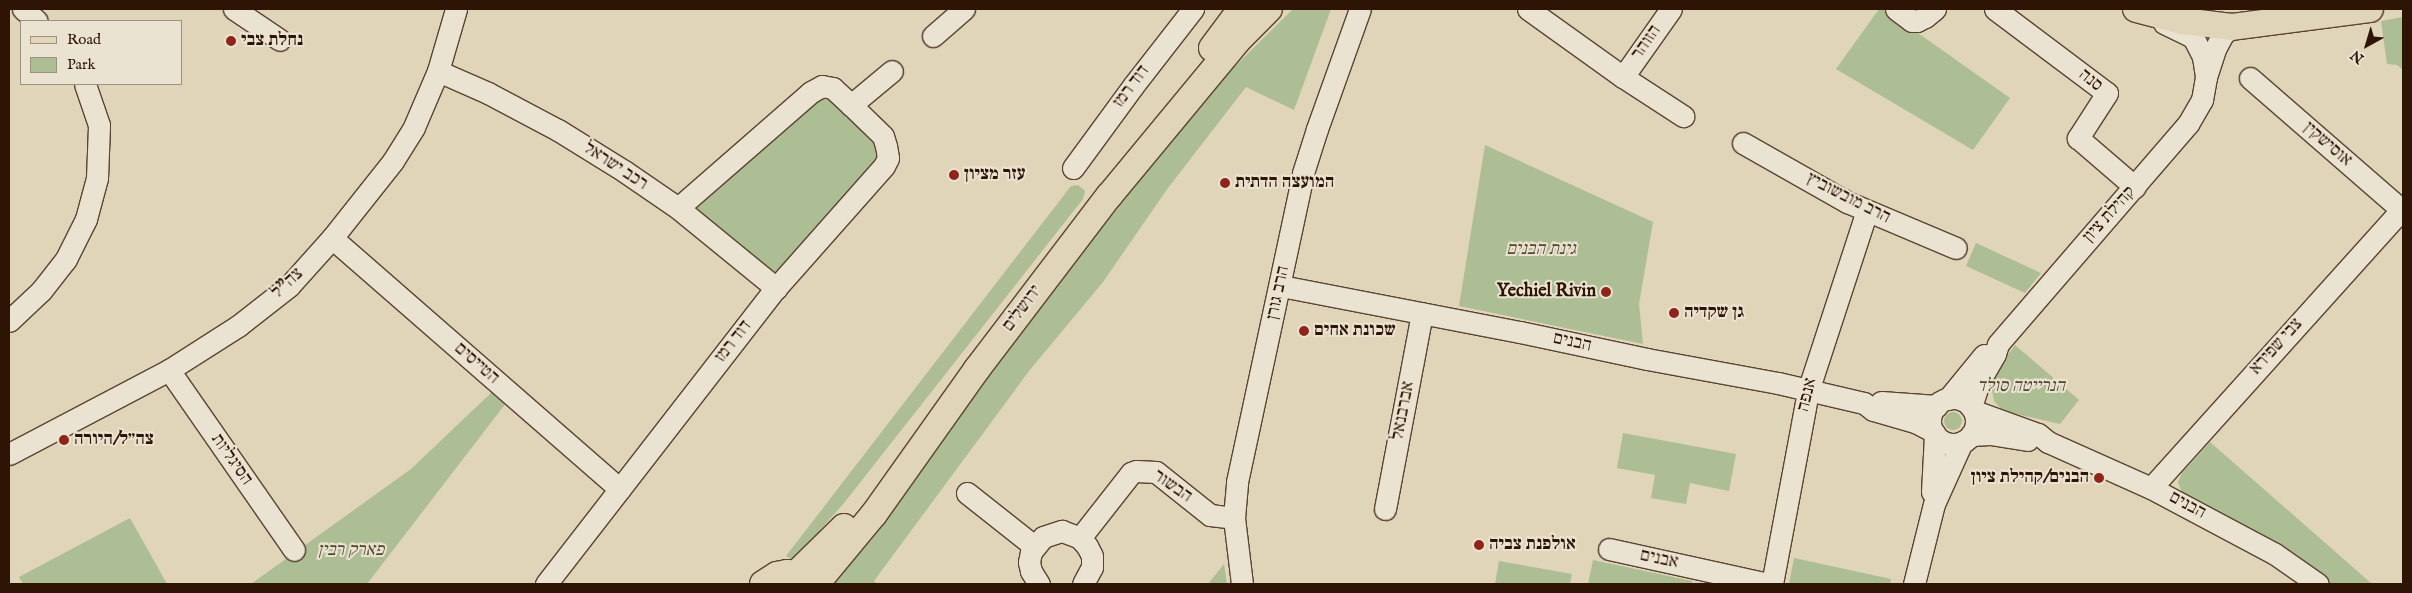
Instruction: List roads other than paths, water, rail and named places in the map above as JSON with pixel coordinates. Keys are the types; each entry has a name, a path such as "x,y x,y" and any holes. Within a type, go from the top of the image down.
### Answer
{"main road":[{"name":"ירושלים","path":"1117,186 1126,169 1241,9"},
{"name":"ירושלים","path":"808,581 866,506 931,433 977,369 1117,186 1237,41 1269,9"},
{"path":"2136,9 2182,21 2232,27 2370,9"},
{"path":"2179,9 2230,15 2284,9"},
{"path":"763,584 777,575 808,581"}],"street":[{"path":"23,9 36,20"},
{"path":"234,9 280,40"},
{"name":"צה\"ל","path":"9,454 169,370 238,326 289,286 332,238 393,161 422,113 438,71 456,9"},
{"path":"933,36 964,9"},
{"name":"דוד רמז","path":"1073,168 1133,86 1193,9"},
{"name":"הרב גורן","path":"1242,584 1234,518 1237,482 1281,286 1303,173 1316,128 1360,9"},
{"path":"1528,9 1623,77 1682,116"},
{"name":"הזוהר","path":"1623,77 1671,9"},
{"path":"1904,15 1921,20 1935,9"},
{"name":"סנה","path":"1996,9 2107,93 2078,138 2135,188"},
{"name":"קהילת ציון","path":"2132,9 2176,27 2193,37 2203,57 2206,77"},
{"name":"קהילת ציון","path":"1972,409 1980,380 1996,354 1998,344 2044,289 2135,188 2197,112 2202,100 2206,77 2220,40 2232,27"},
{"path":"852,106 892,70"},
{"name":"רכב ישראל","path":"438,71 488,93 558,130 624,171 678,208 776,288"},
{"name":"אוסישקין","path":"2250,78 2403,210"},
{"path":"9,321 41,291 66,259 86,219 97,178 99,125 85,85"},
{"name":"דוד רמז","path":"546,584 776,288 888,158 883,136 833,88 822,86 811,92 678,208"},
{"name":"הרב מובשוביץ","path":"1743,143 1867,211 1956,248"},
{"name":"צבי שפירא","path":"2151,488 2403,210"},
{"name":"אנפה","path":"1772,584 1808,391 1867,211"},
{"name":"הטייסים","path":"332,238 620,489"},
{"name":"הבנים","path":"1281,286 1647,360 1778,383 1864,403 1874,401 1942,402"},
{"name":"אברבנאל","path":"1385,509 1422,313"},
{"name":"קהילת ציון","path":"1942,402 1990,347 1998,344"},
{"name":"הסיגליות","path":"169,370 294,550"},
{"path":"1914,584 1934,504 1966,439 1976,423 1972,409 1961,399 1942,402 1931,417 1934,433 1932,487 1934,504"},
{"name":"הבנים","path":"1864,403 1873,410 1909,419 1934,433"},
{"name":"הבנים","path":"1972,409 2038,434 2048,442 2151,488 2275,554 2318,584"},
{"path":"1934,433 1944,442 1966,439"},
{"name":"הבנים","path":"1966,439 1990,434 2048,442"},
{"name":"הבשור","path":"1080,538 1131,473 1136,470 1156,472 1210,515 1234,518"},
{"path":"967,493 1034,546"},
{"path":"1039,584 1031,572 1029,562 1034,546 1043,537 1062,531 1080,538 1092,556 1092,567 1083,584"},
{"name":"אבנים","path":"1609,549 1768,584"}],"place":[{"name":"נחלת צבי","path":"231,41"},
{"name":"עזר מציון","path":"954,175"},
{"name":"המועצה הדתית","path":"1225,183"},
{"name":"Yechiel Rivin","path":"1606,292"},
{"name":"גן שקדיה","path":"1674,313"},
{"name":"שכונת אחים","path":"1304,331"},
{"name":"צה״ל/היורה","path":"64,440"},
{"name":"הבנים/קהילת ציון","path":"2099,478"},
{"name":"אולפנת צביה","path":"1479,545"}],"park label":[{"name":"גינת הבנים","path":"1541,250"},
{"name":"הנרייטה סולד","path":"2021,387"},
{"name":"פארק רבין","path":"351,551"}]}
